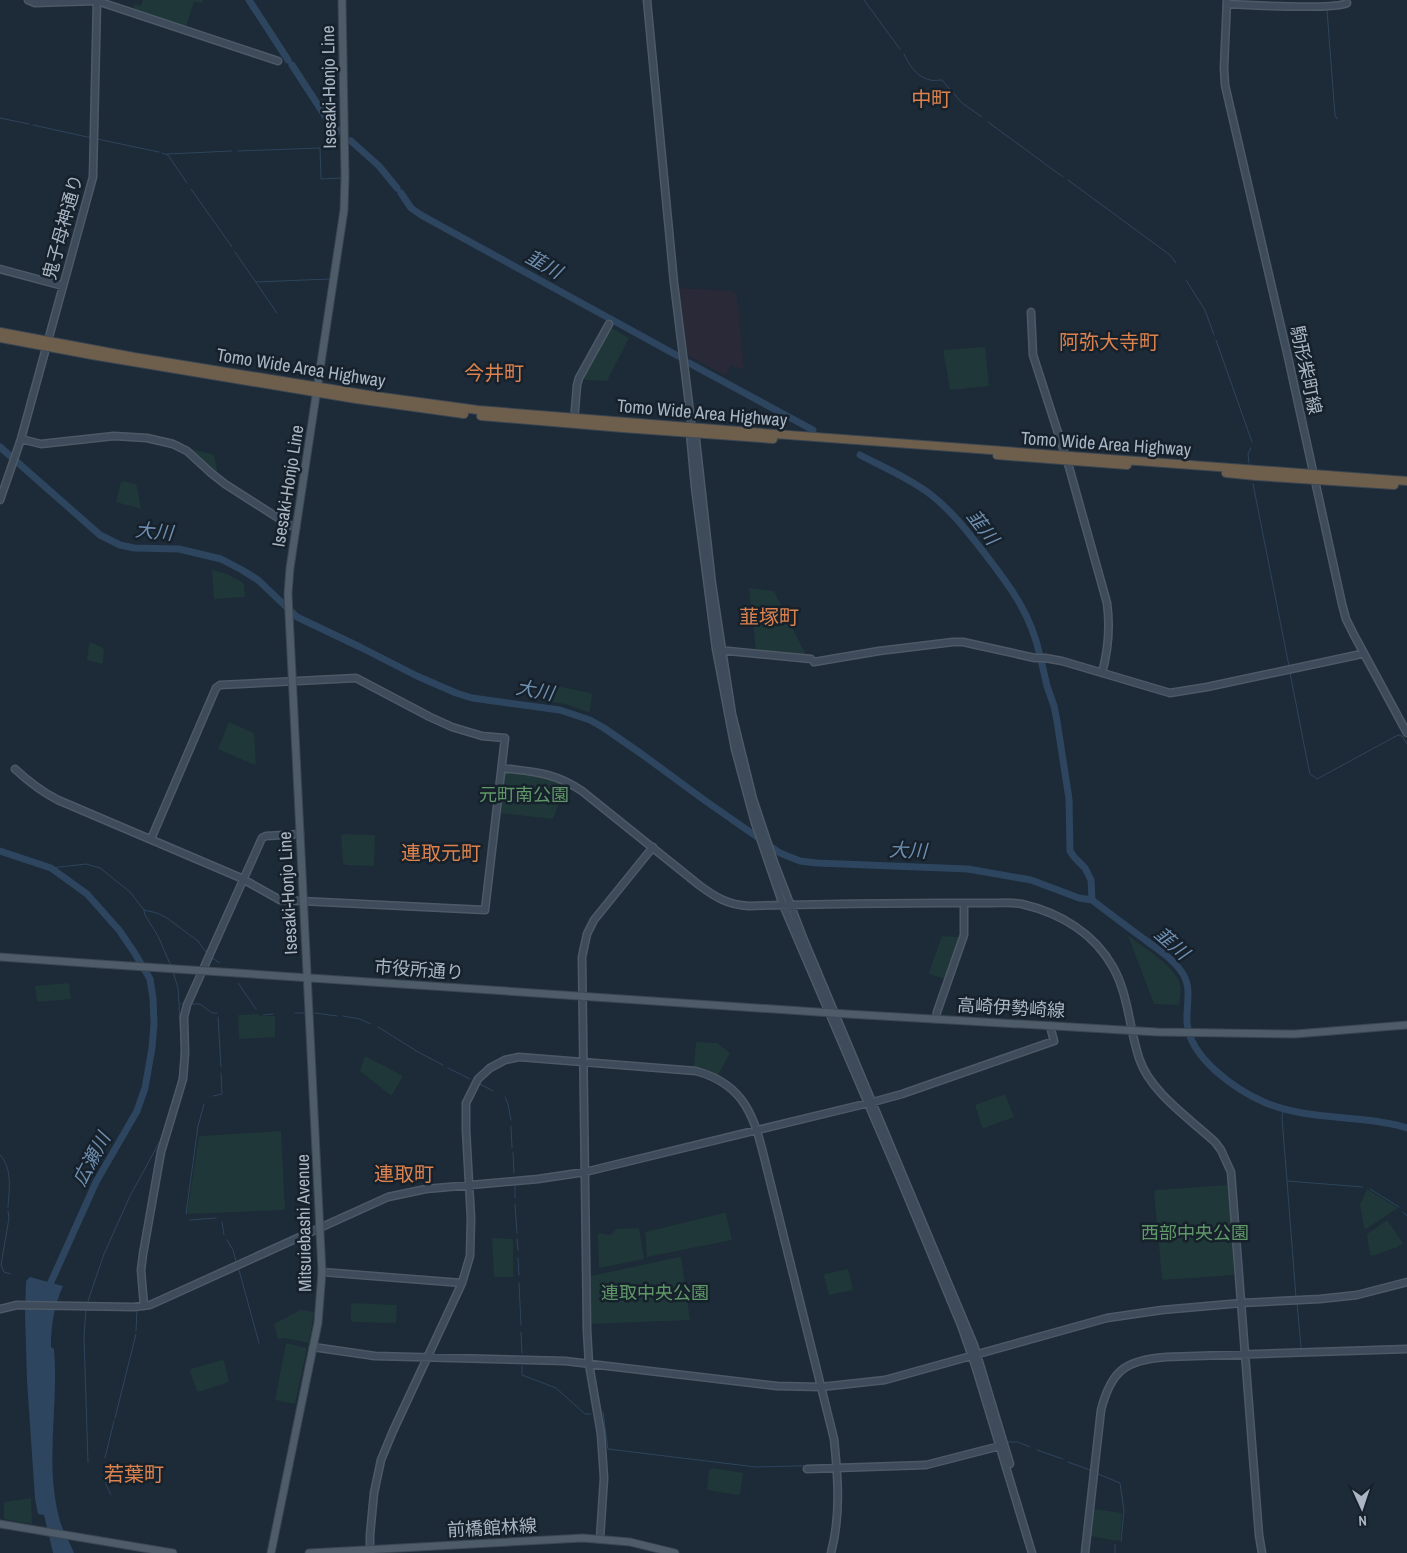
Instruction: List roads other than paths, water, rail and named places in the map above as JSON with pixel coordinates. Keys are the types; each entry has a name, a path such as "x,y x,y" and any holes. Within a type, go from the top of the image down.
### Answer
{"highway":[{"name":"Tomo Wide Area Highway","path":"0,332 47,344"},
{"name":"Tomo Wide Area Highway","path":"0,338 47,344 317,389 428,410 520,420 574,421 901,448 1065,458 1138,466 1407,481"},
{"name":"Tomo Wide Area Highway","path":"1314,477 1407,486"}],"main road":[{"name":"Isesaki-Honjo Line","path":"308,978 288,605 289,578 345,196 342,0"},
{"name":"市役所通り","path":"0,957 832,1013"},
{"name":"Mitsuiebashi Avenue","path":"271,1553 318,1323 322,1272 308,978"},
{"name":"高崎伊勢崎線","path":"832,1013 1133,1030 1295,1034 1407,1024"},
{"path":"0,1524 173,1553"},
{"name":"前橋館林線","path":"309,1553 545,1540 600,1539 643,1549 675,1553"}],"street":[{"path":"28,0 35,3 97,0 278,61"},
{"name":"鬼子母神通り","path":"0,500 21,439 94,173 97,0"},
{"path":"647,0 674,283 719,650 735,749 764,848 870,1103 962,1315 1036,1553"},
{"path":"1227,2 1320,6 1343,5 1348,1"},
{"name":"駒形柴町線","path":"1227,2 1225,85 1288,357 1344,612 1350,628 1407,734"},
{"path":"0,269 63,286"},
{"path":"1031,312 1034,355 1107,603 1107,636 1102,673"},
{"path":"574,421 579,378 609,324"},
{"path":"21,439 42,444 114,436 147,438 173,444 188,450 224,484 296,528"},
{"path":"719,650 812,660 958,642 1036,658 1045,658 1167,692 1230,682 1363,653"},
{"path":"719,650 740,748 754,800 787,905"},
{"path":"15,769 52,797 243,879 280,900 485,910 505,738 482,736 452,728 356,678 220,685 216,688 151,839"},
{"path":"502,768 543,773 564,780 582,791 699,885 722,901 731,904 746,906 964,902 1021,903 1047,911 1074,925 1087,935 1112,966 1124,994 1139,1058 1148,1077 1166,1098 1221,1150 1231,1172 1259,1535 1262,1553"},
{"path":"144,1306 142,1263 161,1152 183,1079 185,1060 184,1013 243,879 264,837 300,834"},
{"path":"600,1539 604,1478 601,1434 589,1364 585,1274 582,957 587,934 597,916 653,847"},
{"path":"936,1019 964,935 964,902"},
{"path":"0,1309 20,1305 144,1306 167,1298 369,1205 396,1195 426,1188 538,1179 585,1172 870,1103 902,1094 1054,1041 1050,1026"},
{"path":"370,1551 374,1493 381,1460 426,1358 462,1283 470,1256 470,1185 465,1112 469,1095 478,1079 497,1063 512,1058 527,1058 689,1070 702,1073 731,1089 750,1113 757,1130 834,1439 838,1510 831,1553"},
{"path":"322,1272 462,1283"},
{"path":"313,1347 375,1356 545,1360 778,1386 821,1386 884,1380 1107,1318 1162,1310 1347,1296 1376,1291 1407,1282"},
{"path":"1085,1553 1101,1410 1110,1384 1120,1372 1135,1362 1146,1358 1245,1353 1407,1349"},
{"path":"974,1355 1032,1553"},
{"path":"807,1469 926,1465 1000,1446"}],"water":[{"path":"30,1277 63,1286 52,1323 51,1347 54,1349 55,1392 52,1457 55,1500 60,1521 74,1553 53,1553 44,1515 38,1514 35,1499 27,1381 25,1314 26,1281"}],"waterway":[{"name":"韮川","path":"249,0 288,60"},
{"path":"864,0 900,49"},
{"path":"1327,10 1335,115 1337,119"},
{"path":"904,54 917,73 930,80 942,80 962,103 982,117"},
{"name":"韮川","path":"292,65 329,122 339,131"},
{"path":"0,118 29,124"},
{"path":"988,122 1063,177"},
{"path":"33,125 92,138"},
{"path":"97,139 159,152"},
{"name":"韮川","path":"351,141 379,166 397,188"},
{"path":"238,151 320,148 321,179 341,178"},
{"path":"167,154 232,151"},
{"path":"162,153 168,155 187,183"},
{"path":"1068,180 1170,255 1176,263"},
{"path":"191,189 232,247"},
{"name":"韮川","path":"401,193 411,208 421,215 678,356"},
{"path":"235,252 277,313"},
{"path":"256,282 330,279"},
{"path":"1186,280 1205,310 1214,335"},
{"path":"1216,340 1252,442"},
{"name":"韮川","path":"689,363 813,430"},
{"name":"大川","path":"0,447 100,535 120,545 134,548 179,549 221,559 258,580 297,617 456,693 472,698 560,710 590,720 643,755 780,853 800,861 817,863 968,869 1031,880 1079,898 1092,900 1165,955 1183,974 1187,985 1187,1022 1190,1035 1196,1048 1205,1060 1228,1081 1254,1097 1279,1108 1305,1114 1374,1121 1407,1128"},
{"path":"1249,463 1248,454 1251,448"},
{"name":"韮川","path":"860,455 922,488 938,500 958,520 1018,600 1031,626 1040,656"},
{"path":"1253,484 1289,666"},
{"name":"韮川","path":"1041,660 1054,706 1069,799 1070,851 1085,868 1091,880 1092,900"},
{"path":"1290,673 1310,774 1317,779 1398,735 1402,736 1407,744"},
{"name":"広瀬川","path":"0,851 51,868 87,894 119,930 134,952 150,979 153,998 154,1024 152,1048 145,1088 137,1111 96,1182 47,1291"},
{"path":"51,868 86,864 100,868 130,892 144,910 167,918 198,941 206,952"},
{"path":"144,910 171,966"},
{"path":"212,958 220,963"},
{"path":"173,972 178,988 179,1004 181,1004"},
{"path":"238,983 256,1009"},
{"path":"192,1004 200,1004 212,1013 217,1013"},
{"path":"179,1005 181,1042"},
{"path":"295,1013 304,1013"},
{"path":"315,1013 337,1016"},
{"path":"263,1015 273,1014"},
{"path":"343,1016 360,1019 371,1024"},
{"path":"218,1017 221,1067"},
{"path":"378,1027 443,1065"},
{"path":"176,1092 180,1073 181,1051"},
{"path":"448,1068 470,1079"},
{"path":"213,1096 222,1094 221,1073"},
{"path":"480,1084 493,1091"},
{"path":"505,1097 511,1120"},
{"path":"186,1214 198,1126 204,1104"},
{"path":"87,1304 104,1254 130,1196 160,1141 171,1108"},
{"path":"1283,1109 1287,1181 1363,1187"},
{"path":"511,1126 512,1148"},
{"path":"513,1152 514,1173"},
{"path":"0,1155 9,1173 8,1207"},
{"path":"1287,1181 1296,1297"},
{"path":"515,1186 515,1198"},
{"path":"1370,1189 1399,1207"},
{"path":"515,1204 517,1233"},
{"path":"8,1211 9,1218 1,1265 4,1272 11,1274"},
{"path":"1403,1212 1407,1216"},
{"path":"190,1220 216,1218"},
{"path":"222,1222 224,1235"},
{"path":"517,1239 518,1250"},
{"path":"227,1240 233,1250 236,1261"},
{"path":"518,1258 519,1275"},
{"path":"239,1270 259,1343"},
{"path":"519,1283 521,1325"},
{"path":"1297,1303 1301,1347"},
{"path":"86,1308 84,1337 88,1462"},
{"path":"136,1331 137,1310"},
{"path":"521,1332 522,1353"},
{"path":"115,1418 136,1334"},
{"path":"522,1366 522,1375 556,1388 585,1414 591,1414"},
{"path":"603,1412 608,1449 756,1467 835,1465"},
{"path":"105,1458 114,1421"},
{"path":"1008,1442 1018,1442 1030,1447"},
{"path":"1037,1450 1063,1459"},
{"path":"954,1454 965,1452"},
{"path":"932,1460 943,1457"},
{"path":"1068,1462 1090,1470"},
{"path":"839,1464 905,1463"},
{"path":"105,1465 106,1485 111,1495"},
{"path":"1098,1474 1120,1483 1124,1511 1121,1541"},
{"path":"1115,1545 1115,1553"}],"district":[{"name":"中町","path":"931,99"},
{"name":"阿弥大寺町","path":"1109,342"},
{"name":"今井町","path":"494,373"},
{"name":"韮塚町","path":"769,617"},
{"name":"連取元町","path":"441,853"},
{"name":"連取町","path":"404,1174"},
{"name":"若葉町","path":"134,1474"}],"park label":[{"name":"元町南公園","path":"524,795"},
{"name":"西部中央公園","path":"1195,1233"},
{"name":"連取中央公園","path":"655,1293"}]}
